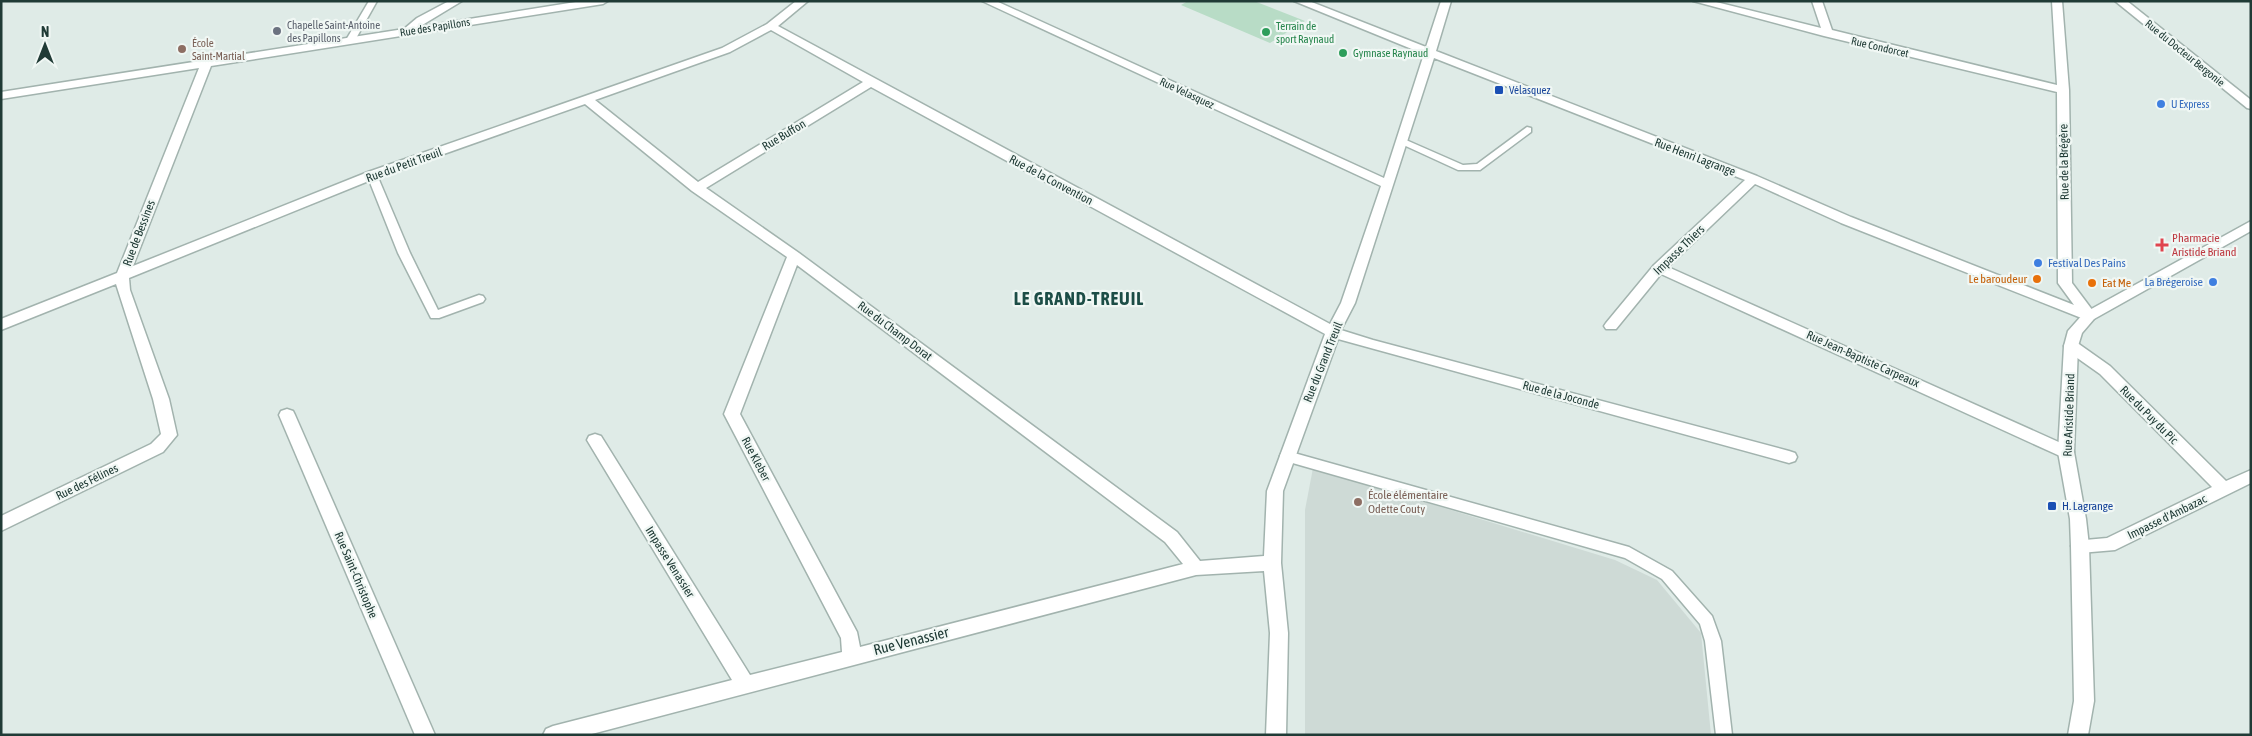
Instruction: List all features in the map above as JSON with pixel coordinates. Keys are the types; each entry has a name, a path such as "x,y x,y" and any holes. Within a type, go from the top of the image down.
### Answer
{"street":[{"path":"408,32 421,20 456,1"},
{"name":"Rue des Papillons","path":"1,96 603,1"},
{"name":"Rue du Petit Treuil","path":"1,325 122,278 372,175 726,50 771,26 802,1"},
{"name":"Rue Velasquez","path":"987,1 1387,184"},
{"name":"Rue Henri Lagrange","path":"1299,1 1753,179 1846,220 2090,316"},
{"name":"Rue du Grand Treuil","path":"1276,735 1279,633 1272,563 1275,491 1333,332 1348,303 1431,54 1446,1"},
{"name":"Rue Condorcet","path":"1698,1 2063,90"},
{"path":"1817,1 1828,34"},
{"name":"Rue de la Brégère","path":"2056,1 2063,90 2065,283 2090,316"},
{"name":"Rue du Docteur Bergonie","path":"2120,1 2251,106"},
{"name":"Rue de la Convention","path":"771,26 1333,332"},
{"name":"Rue de Bessines","path":"169,435 161,399 123,290 122,278 206,64"},
{"name":"Rue Buffon","path":"697,188 871,82"},
{"name":"Rue du Champ Dorat","path":"588,100 697,188 794,256 1171,537 1196,568"},
{"name":"Impasse Thiers","path":"1611,326 1659,268 1753,179"},
{"name":"Rue Aristide Briand","path":"2078,735 2084,701 2080,546 2078,519 2066,452 2071,346 2075,331 2090,316 2251,225"},
{"name":"Rue Kleber","path":"794,256 732,414 850,638 852,657"},
{"name":"Rue Jean-Baptiste Carpeaux","path":"1659,268 2066,452"},
{"name":"Rue de la Joconde","path":"1333,332 1369,344 1789,457"},
{"name":"Rue du Puy du Pic","path":"2071,346 2105,370 2224,489"},
{"name":"Rue Saint-Christophe","path":"287,415 425,735"},
{"name":"Rue des Félines","path":"1,524 156,448 169,435"},
{"name":"Impasse Venassier","path":"595,440 745,684"},
{"name":"Impasse d'Ambazac","path":"2080,546 2109,545 2251,476"},
{"name":"Rue Venassier","path":"553,735 1196,568 1272,563"}],"lane":[{"path":"351,40 373,1"},
{"path":"1402,142 1462,168 1480,167 1527,130"},
{"path":"372,175 404,253 435,315 478,299"},
{"path":"1287,456 1629,553 1667,575 1706,621 1713,641 1724,735"}],"shaded area":[{"path":"1313,468 1615,560 1657,580 1701,633 1711,735 1305,735 1305,510"}],"green space":[{"name":"Terrain de sport Raynaud","path":"1188,1 1254,1 1305,21 1270,43 1181,5"}],"place":[{"name":"Chapelle Saint-Antoine des Papillons","path":"277,31"},
{"name":"Terrain de sport Raynaud","path":"1266,32"},
{"name":"École Saint-Martial","path":"182,49"},
{"name":"Gymnase Raynaud","path":"1343,53"},
{"name":"Vélasquez","path":"1499,90"},
{"name":"U Express","path":"2161,104"},
{"name":"Pharmacie Aristide Briand","path":"2162,245"},
{"name":"Festival Des Pains","path":"2038,263"},
{"name":"Le baroudeur","path":"2037,279"},
{"name":"La Brégeroise","path":"2213,282"},
{"name":"Eat Me","path":"2092,283"},
{"name":"École élémentaire Odette Couty","path":"1358,502"},
{"name":"H. Lagrange","path":"2052,506"}],"district":[{"name":"LE GRAND-TREUIL","path":"1079,299"}]}
